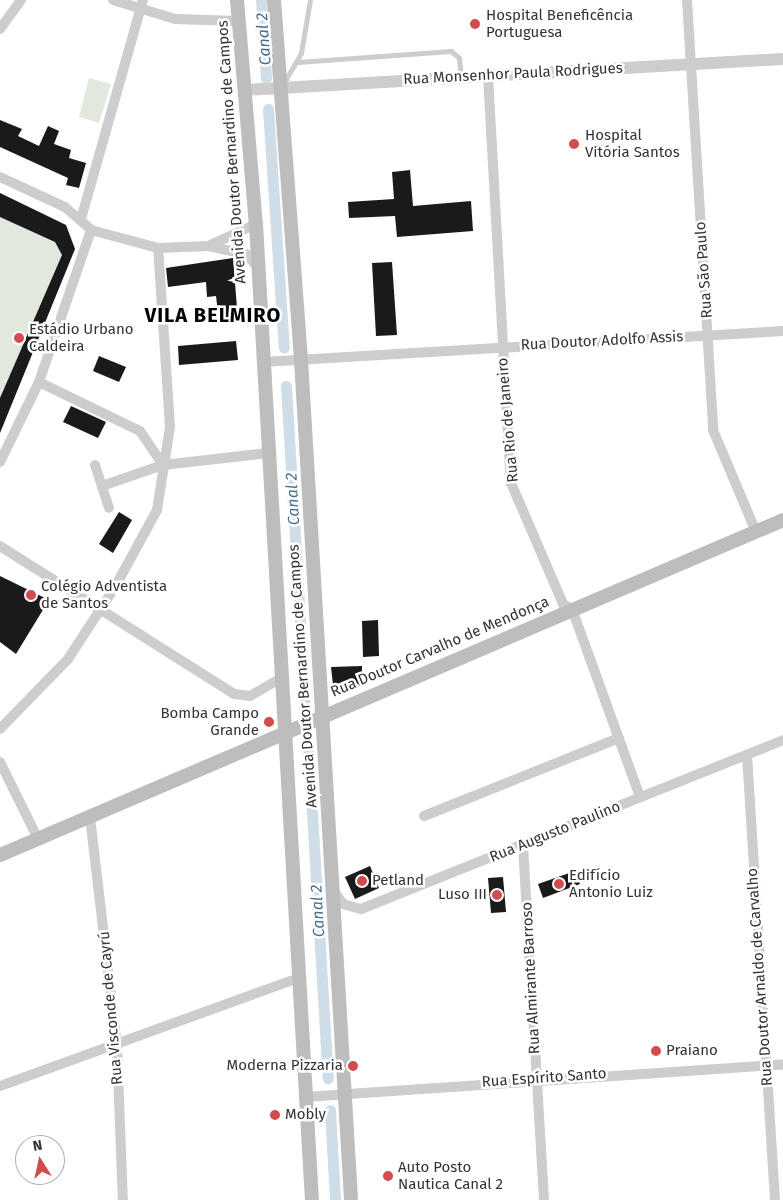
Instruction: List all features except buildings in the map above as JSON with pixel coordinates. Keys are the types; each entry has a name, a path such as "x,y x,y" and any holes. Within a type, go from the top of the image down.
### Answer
{"main road":[{"name":"Avenida Doutor Bernardino de Campos","path":"237,0 256,224 279,679 312,1200"},
{"name":"Avenida Doutor Bernardino de Campos","path":"274,0 301,360 320,715 333,890 351,1200"},
{"name":"Rua Doutor Carvalho de Mendonça","path":"0,855 320,715 783,520"}],"street":[{"path":"0,28 21,0"},
{"path":"113,0 140,10 205,22 238,21"},
{"path":"81,219 143,0"},
{"name":"Rua São Paulo","path":"687,0 713,430 756,532"},
{"name":"Rua Monsenhor Paula Rodrigues","path":"244,90 783,59"},
{"name":"Rua Rio de Janeiro","path":"488,76 501,347 511,483 563,604 572,609 640,797"},
{"path":"0,177 81,219 91,230 158,248 208,246 246,254 258,268"},
{"path":"208,246 256,224"},
{"path":"0,462 39,382 91,230"},
{"path":"0,729 68,659 151,525 170,427 158,248"},
{"name":"Rua Doutor Adolfo Assis","path":"263,362 783,330"},
{"path":"39,382 140,432 162,465"},
{"path":"102,486 162,465 268,453"},
{"path":"95,465 109,508"},
{"path":"0,546 234,694 255,694 279,679"},
{"path":"424,816 619,738"},
{"name":"Rua Augusto Paulino","path":"333,890 343,904 361,909 523,846 783,740"},
{"name":"Rua Doutor Arnaldo de Carvalho","path":"747,755 775,1200"},
{"path":"0,762 38,839"},
{"name":"Rua Visconde de Cayrú","path":"90,817 117,1047 123,1200"},
{"name":"Rua Almirante Barroso","path":"523,846 544,1200"},
{"path":"0,1086 117,1047 298,978"},
{"name":"Rua Espírito Santo","path":"306,1098 344,1092 536,1078 783,1064"}],"lane":[{"path":"280,88 298,62 310,0"},
{"path":"298,62 451,51 458,55 461,77"}],"shaded area":[{"path":"89,78 111,84 99,123 79,117"},
{"name":"Estádio Urbano Caldeira","path":"0,193 66,225 75,249 0,433"}],"waterway":[{"name":"Canal 2","path":"261,0 266,78"},
{"name":"Canal 2","path":"268,109 284,347"},
{"name":"Canal 2","path":"286,386 305,703"},
{"name":"Canal 2","path":"308,745 328,1078"},
{"name":"Canal 2","path":"330,1110 335,1200"}],"place":[{"name":"Hospital Beneficência Portuguesa","path":"475,24"},
{"name":"Hospital Vitória Santos","path":"574,144"},
{"name":"Estádio Urbano Caldeira","path":"19,338"},
{"name":"Colégio Adventista de Santos","path":"31,595"},
{"name":"Bomba Campo Grande","path":"269,722"},
{"name":"Petland","path":"362,881"},
{"name":"Edifício Antonio Luiz","path":"559,884"},
{"name":"Luso III","path":"497,895"},
{"name":"Praiano","path":"656,1051"},
{"name":"Moderna Pizzaria","path":"353,1066"},
{"name":"Mobly","path":"275,1115"},
{"name":"Auto Posto Nautica Canal 2","path":"388,1176"}],"district":[{"name":"VILA BELMIRO","path":"213,315"}]}
